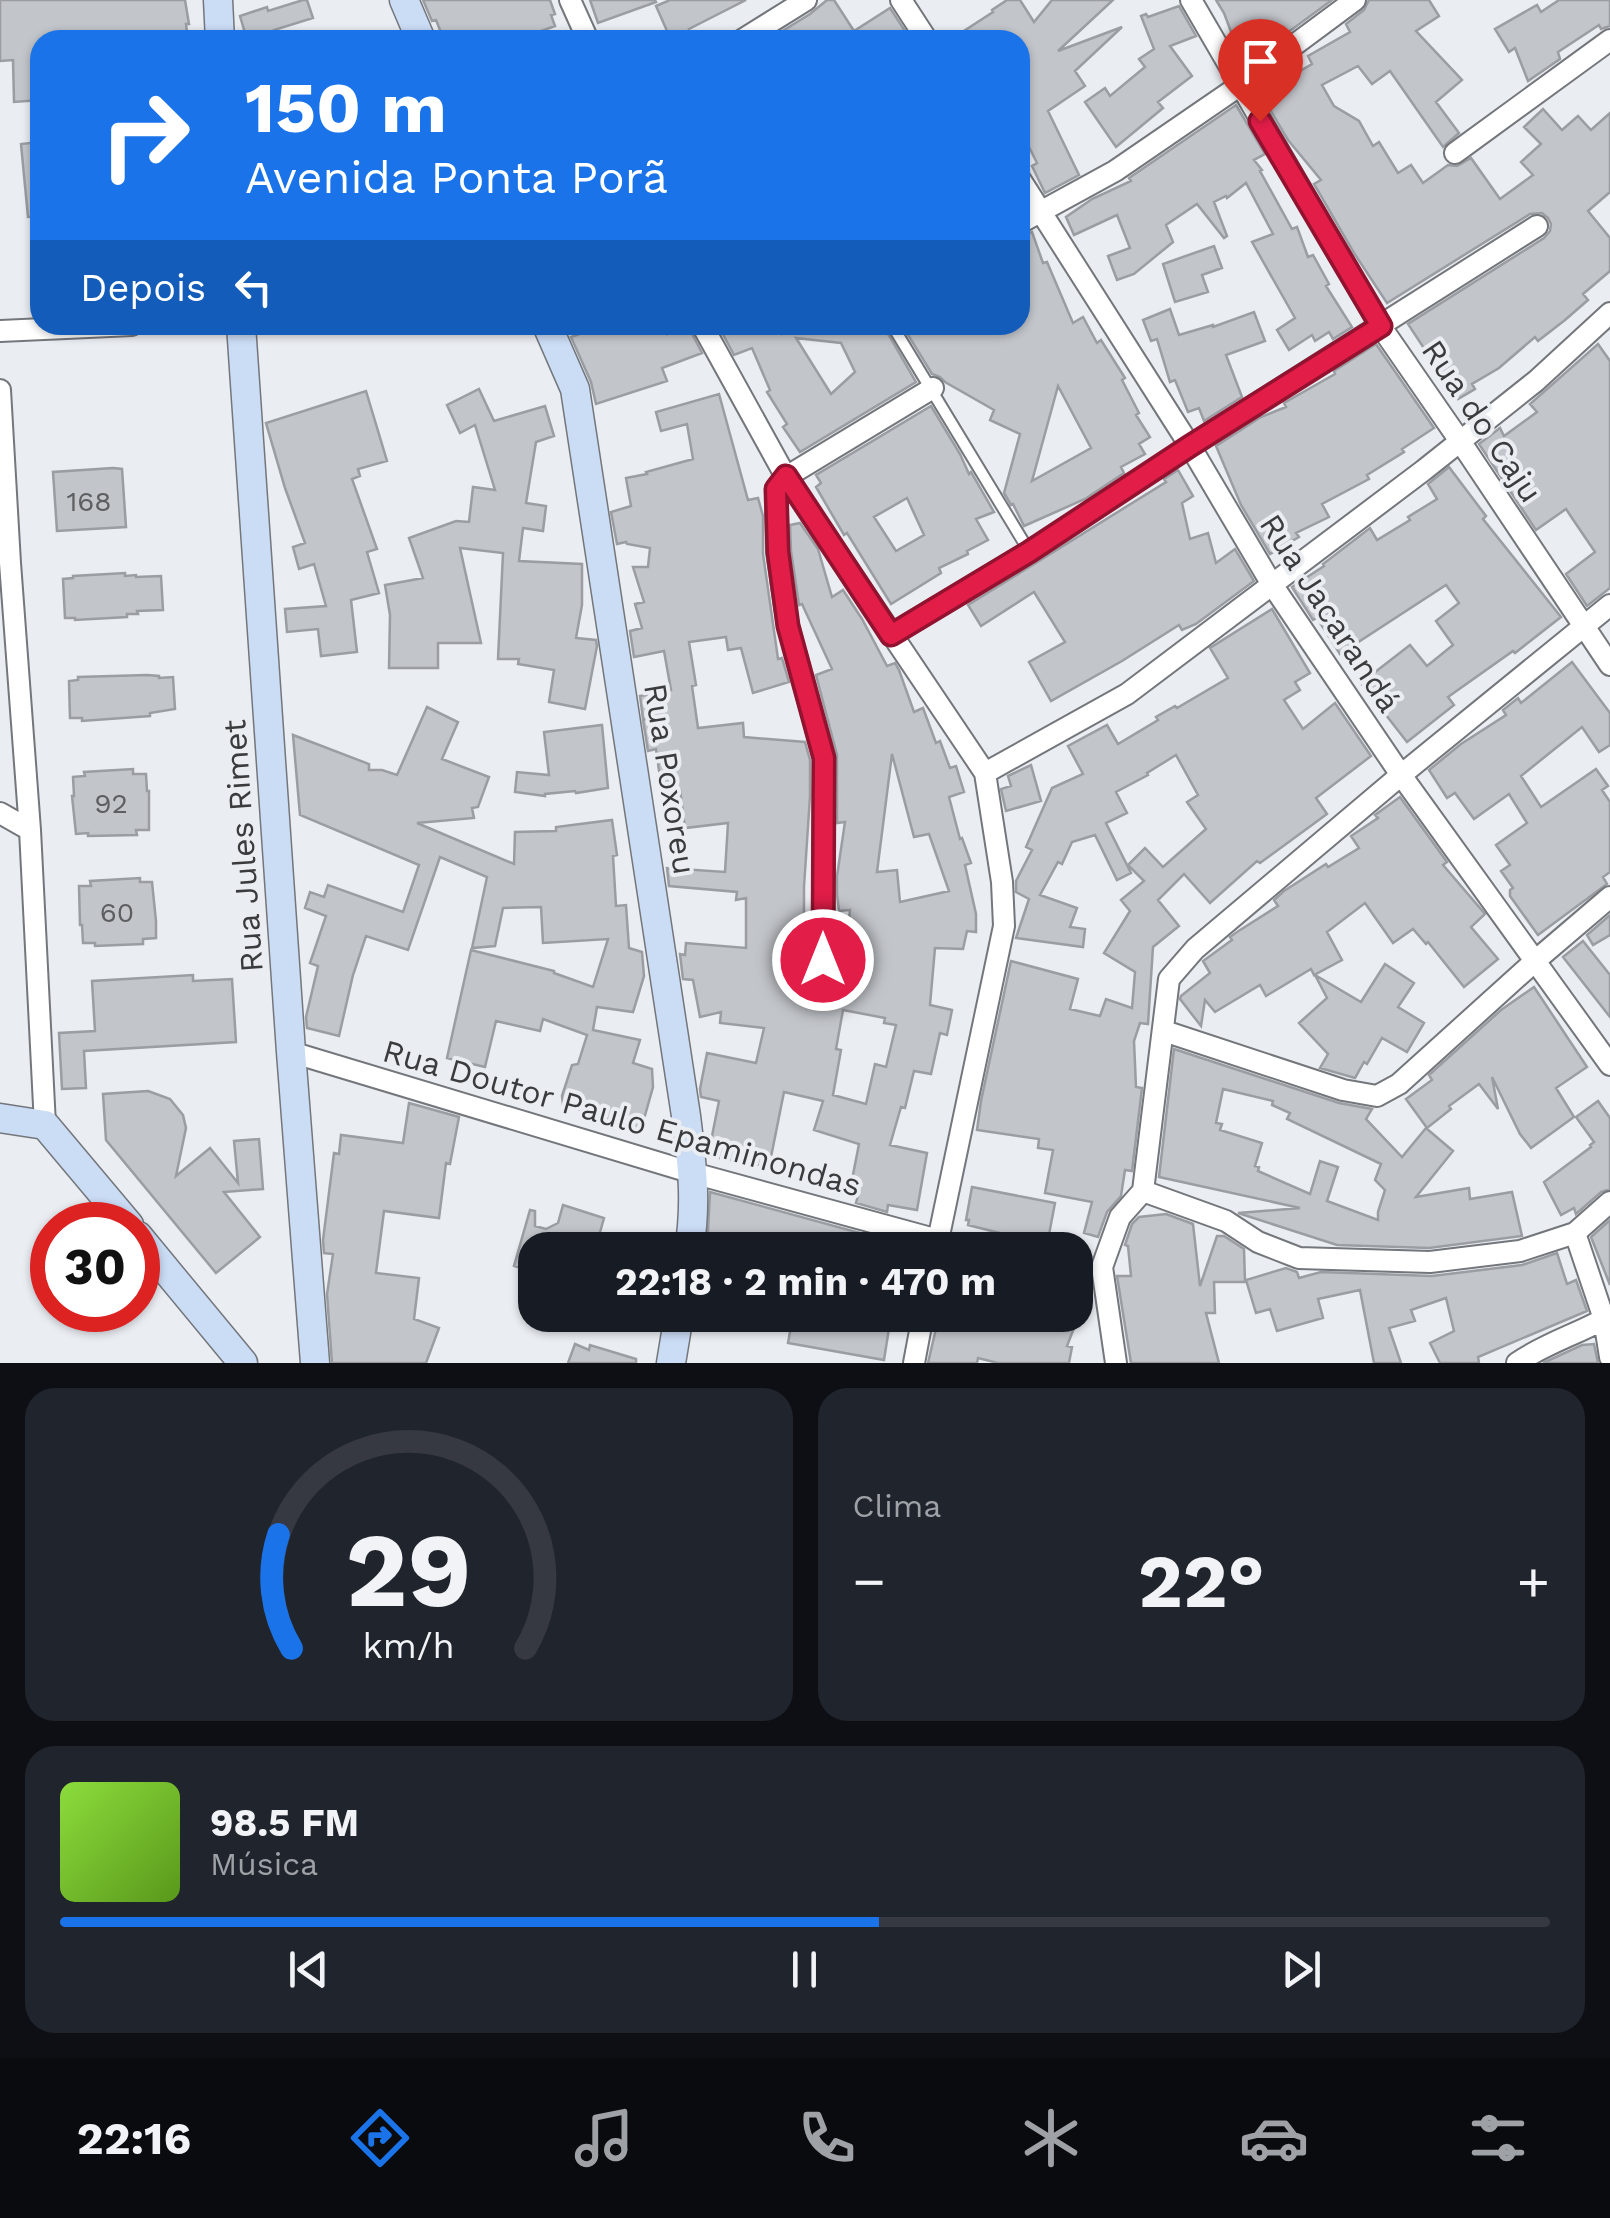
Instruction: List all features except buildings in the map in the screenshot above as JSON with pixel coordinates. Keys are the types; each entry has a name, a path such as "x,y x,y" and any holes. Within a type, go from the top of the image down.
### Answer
{"street":[{"path":"218,0 220,30"},
{"path":"404,0 418,30"},
{"path":"570,0 584,30"},
{"path":"758,30 806,0"},
{"path":"901,0 921,30"},
{"name":"Rua do Caju","path":"1191,0 1381,326 1610,665"},
{"path":"1030,218 1115,171 1240,86 1355,0"},
{"path":"1455,154 1610,40"},
{"name":"Rua Jacarandá","path":"1030,194 1190,446 1271,583 1401,775 1610,1065"},
{"path":"891,635 1029,552 1537,226"},
{"path":"985,773 1127,694 1536,381 1609,316"},
{"path":"0,331 30,330"},
{"name":"Rua Jules Rimet","path":"242,335 316,1363"},
{"name":"Rua Poxoreu","path":"551,335 575,389 693,1172 692,1232"},
{"path":"708,335 786,476 985,773 1002,882 1004,926 939,1232"},
{"path":"823,960 824,758 788,626 780,570 776,489 786,476 932,388"},
{"path":"0,390 30,830 45,1125 109,1202"},
{"path":"1116,1363 1102,1267 1120,1217 1144,1192 1169,980 1195,950 1401,775 1610,606"},
{"path":"0,814 30,830"},
{"path":"1164,1031 1343,1090 1378,1096 1399,1084 1534,960 1610,897"},
{"name":"Rua Doutor Paulo Epaminondas","path":"291,1052 893,1232"},
{"path":"0,1118 45,1125"},
{"path":"1144,1192 1226,1220 1258,1242 1299,1258 1430,1262 1520,1251 1575,1233 1610,1202"},
{"path":"1575,1233 1604,1319 1610,1357"},
{"path":"160,1263 243,1363"},
{"path":"1517,1363 1555,1340 1604,1319"},
{"path":"671,1363 676,1332"},
{"path":"914,1363 920,1332"}],"lane":[{"path":"898,335 1029,552"}],"route":[{"path":"823,960 824,758 788,626 778,552 776,489 786,476 891,635 1029,552 1381,326 1260,121"}]}
